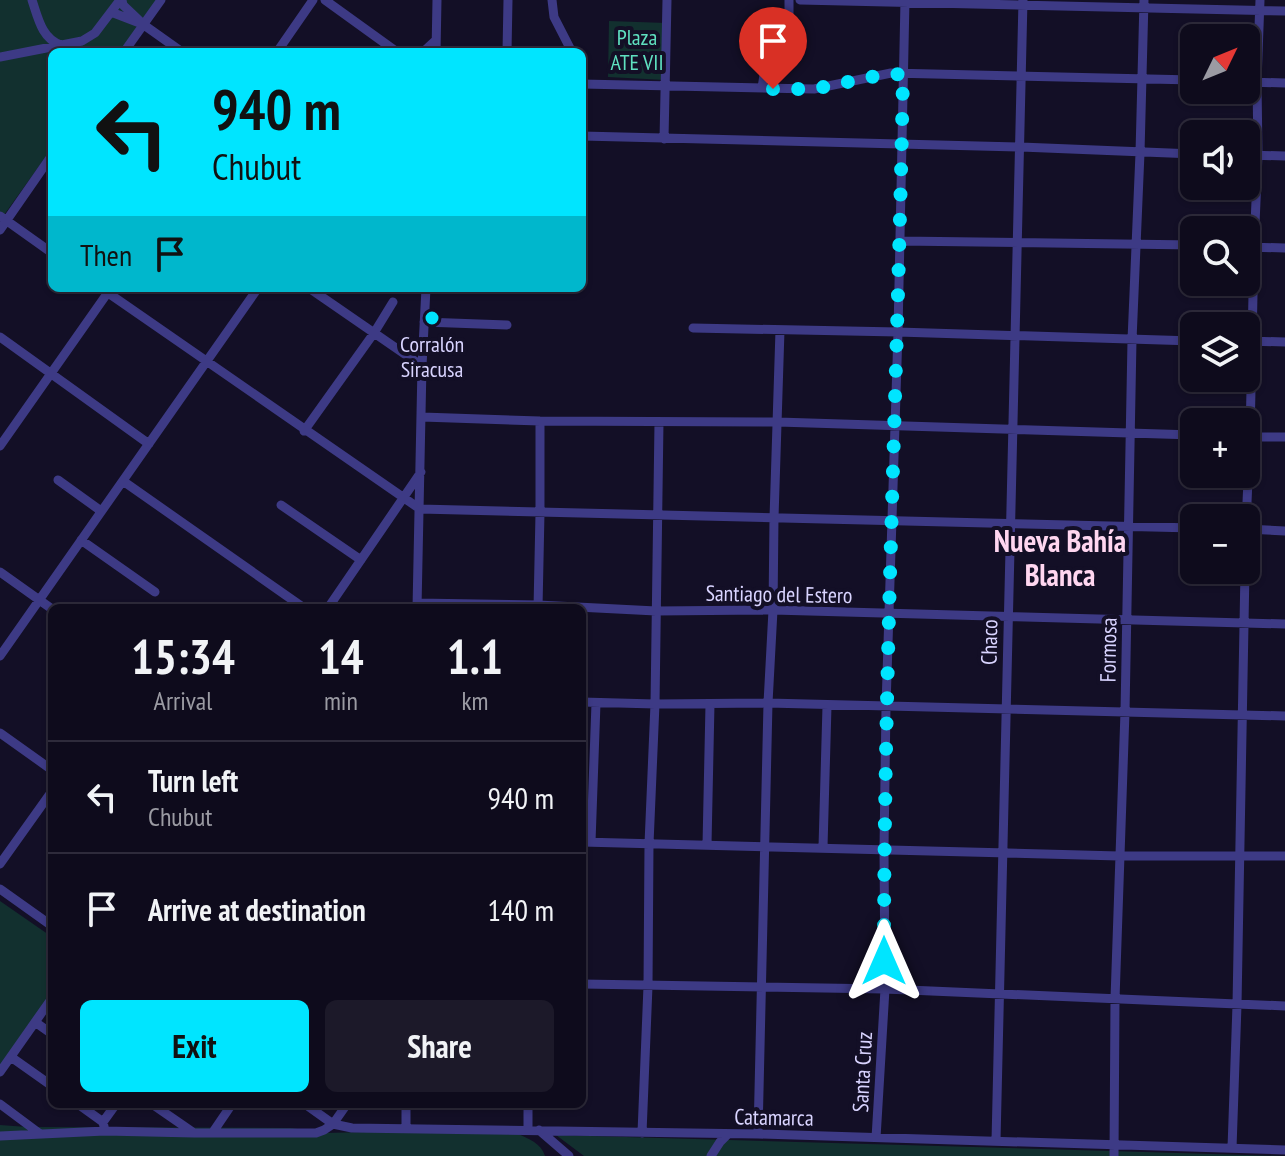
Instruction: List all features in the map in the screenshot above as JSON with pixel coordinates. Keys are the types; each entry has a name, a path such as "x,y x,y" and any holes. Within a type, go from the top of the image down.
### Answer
{"street":[{"path":"32,0 45,37 61,45"},
{"path":"0,57 82,41 95,33 121,0 144,25 176,48"},
{"path":"127,48 161,0"},
{"path":"280,48 313,0"},
{"path":"325,0 391,48"},
{"path":"436,48 437,0"},
{"path":"507,48 508,0"},
{"path":"552,0 554,17 570,48"},
{"path":"664,139 667,0"},
{"path":"762,88 766,62 786,30 789,0"},
{"path":"800,0 1259,5 1285,11"},
{"name":"Santa Cruz","path":"876,1138 885,989 886,706 905,1"},
{"name":"Chaco","path":"996,1141 1023,3"},
{"name":"Formosa","path":"1114,1156 1115,999 1125,712 1132,340 1144,5"},
{"path":"111,12 144,25"},
{"path":"41,49 45,37"},
{"path":"427,48 436,40"},
{"path":"586,84 814,89 881,75 903,74 1180,79"},
{"path":"1260,82 1285,83"},
{"path":"586,136 1180,154"},
{"path":"1260,155 1285,156"},
{"path":"48,160 2,222 48,251"},
{"path":"900,241 1180,245"},
{"path":"1260,247 1285,248"},
{"path":"1,442 106,292"},
{"path":"110,292 304,431 420,509 1180,528"},
{"path":"0,656 255,292"},
{"path":"315,292 422,366"},
{"path":"417,604 426,292"},
{"path":"304,431 393,302"},
{"path":"424,322 507,325"},
{"path":"693,328 1180,341"},
{"path":"758,1134 780,330"},
{"path":"0,337 149,444"},
{"path":"1260,341 1285,342"},
{"path":"422,417 778,422 1180,435"},
{"path":"538,604 540,421"},
{"path":"642,1133 655,704 659,422"},
{"path":"1260,437 1285,437"},
{"path":"331,604 421,472"},
{"path":"58,480 101,511"},
{"path":"123,481 298,604"},
{"path":"281,505 361,560"},
{"path":"1260,528 1285,531"},
{"path":"81,540 155,592"},
{"path":"0,572 48,606"},
{"path":"1232,1148 1245,584"},
{"name":"Santiago del Estero","path":"586,609 773,610 1285,624"},
{"path":"586,702 768,703 1285,716"},
{"path":"596,703 586,842 1119,856 1285,856"},
{"path":"707,845 710,704"},
{"path":"823,847 827,706"},
{"path":"0,733 48,767"},
{"path":"0,864 48,797"},
{"path":"0,889 48,923"},
{"path":"586,984 885,989 1285,1006"},
{"path":"0,1072 48,1004"},
{"path":"35,1022 48,1031"},
{"path":"11,1057 48,1083"},
{"path":"0,1104 40,1133"},
{"path":"83,1108 104,1127"},
{"path":"104,1127 114,1108"},
{"path":"158,1108 194,1133"},
{"path":"213,1132 228,1108"},
{"path":"311,1108 333,1124"},
{"path":"0,1136 104,1127 194,1133 316,1133 333,1124 344,1108"},
{"path":"406,1108 406,1128"},
{"path":"529,1108 534,1130 569,1156"},
{"name":"Catamarca","path":"333,1124 352,1128 758,1134 1285,1150"},
{"path":"711,1156 728,1134"}],"green space":[{"path":"0,0 157,0 123,48 48,48 48,154 4,215 0,213"},
{"name":"Plaza ATE VII","path":"609,21 666,23 665,80 608,77"},
{"path":"0,901 48,934 48,999 0,1067"},
{"path":"0,1125 518,1134 538,1145 545,1156 0,1156"},
{"path":"556,1135 1285,1156 584,1156"}],"place":[{"name":"Corralón Siracusa","path":"432,318"}],"district":[{"name":"Nueva Bahía Blanca","path":"1060,557"}],"route":[{"path":"773,89 814,89 891,73 903,74 886,706 884,961"}]}
